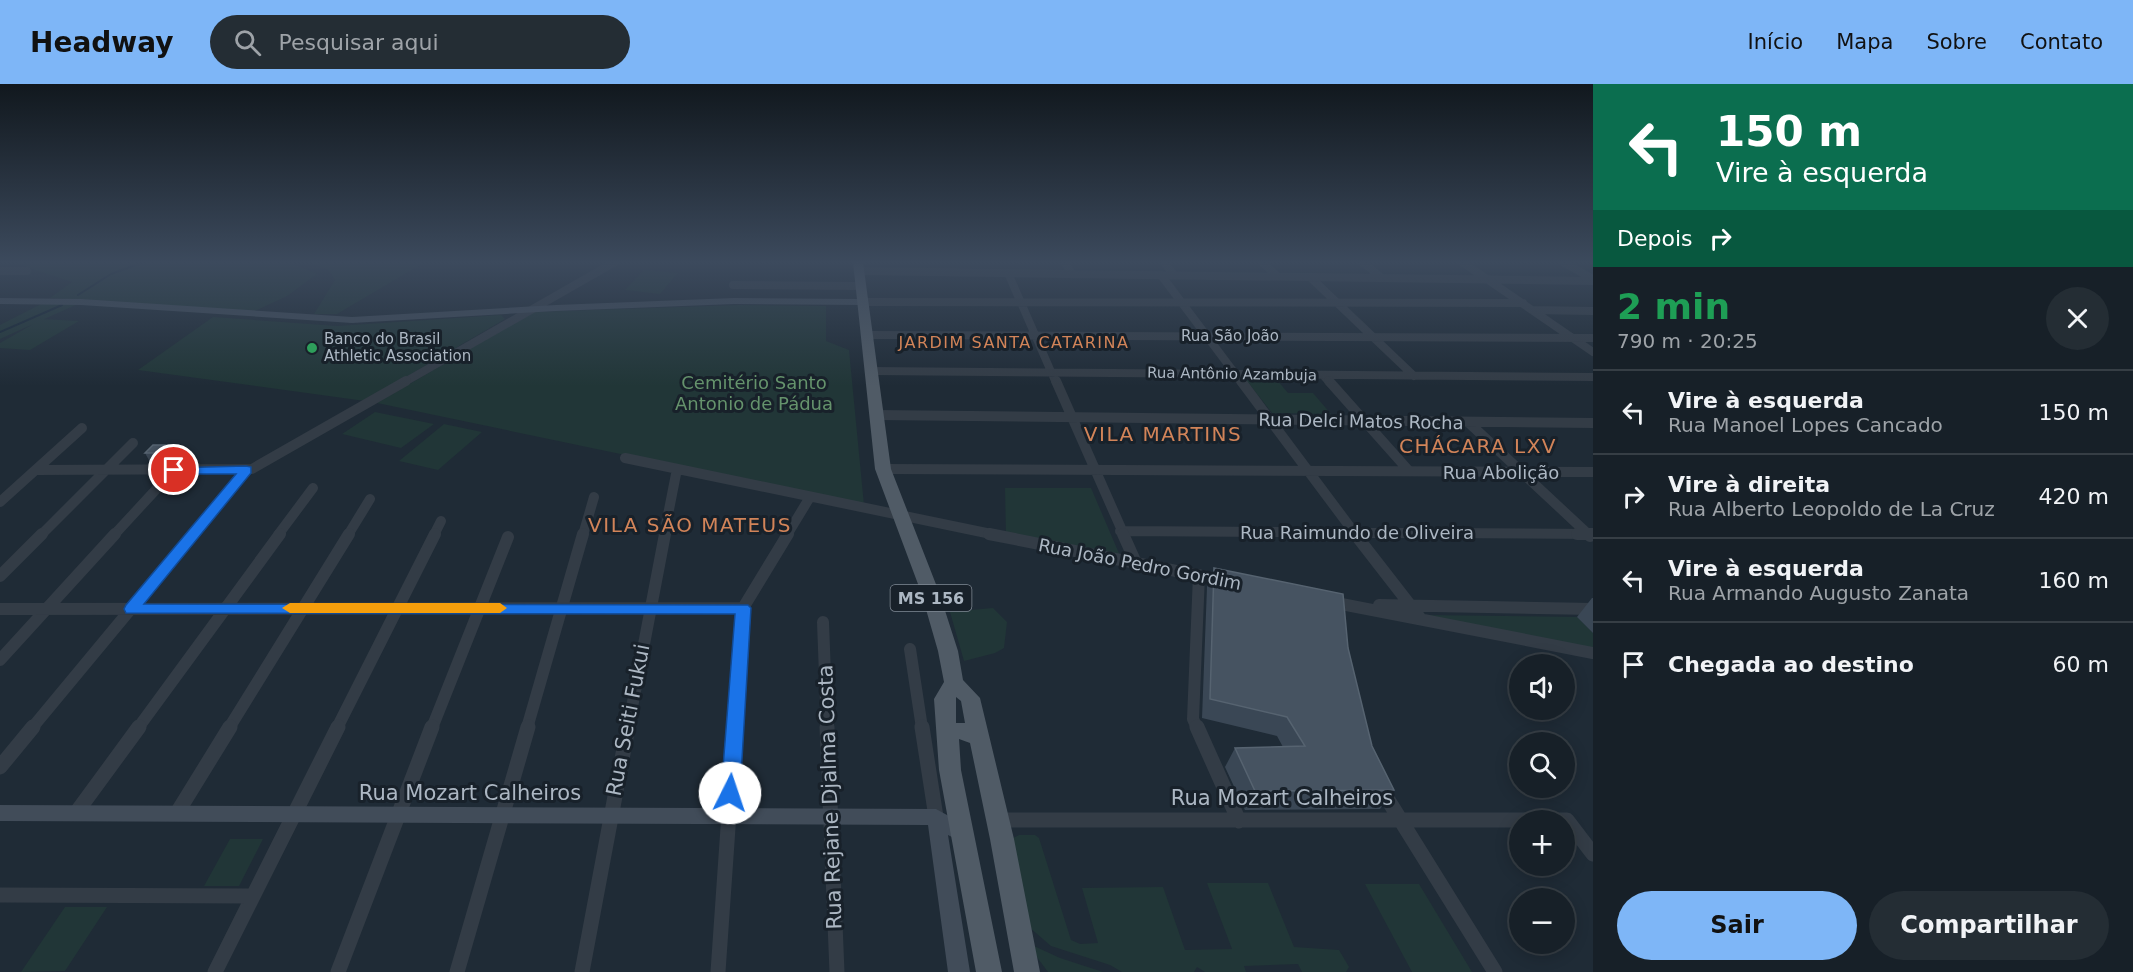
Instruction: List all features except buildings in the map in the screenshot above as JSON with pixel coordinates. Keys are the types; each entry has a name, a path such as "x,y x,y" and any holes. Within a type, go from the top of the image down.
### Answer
{"main road":[{"name":"MS 156","path":"863,303 883,469 930,592 948,651 954,683 970,698 1027,972"},
{"name":"MS 156","path":"954,683 944,699 947,734 945,813 963,833 989,972"},
{"path":"947,734 960,730 979,738"}],"street":[{"path":"103,303 352,320 512,315 543,303"},
{"path":"533,309 693,303"},
{"path":"1022,303 1136,563"},
{"path":"1182,303 1409,606 1422,620"},
{"path":"1337,303 1414,376"},
{"path":"1524,303 1593,352"},
{"path":"1532,310 1593,311"},
{"path":"36,470 252,470 512,315"},
{"name":"Rua São João","path":"867,334 1593,338"},
{"name":"Rua Antônio Azambuja","path":"871,371 1593,377"},
{"path":"1323,375 1409,471"},
{"name":"Rua Delci Matos Rocha","path":"876,415 1593,423"},
{"path":"1468,422 1591,535"},
{"path":"0,502 82,428"},
{"path":"0,576 133,443"},
{"name":"Rua João Pedro Gordim","path":"625,458 900,516 1233,582"},
{"name":"Rua Seiti Fukui","path":"582,972 677,469"},
{"name":"Rua Abolição","path":"883,469 1593,472"},
{"path":"0,660 174,470"},
{"path":"0,767 246,470"},
{"path":"76,813 313,488"},
{"path":"457,972 594,497"},
{"path":"718,972 745,605 810,497"},
{"path":"177,813 370,500"},
{"path":"215,972 441,521"},
{"name":"Rua Raimundo de Oliveira","path":"1120,531 1591,535"},
{"path":"338,972 478,608 508,537"},
{"path":"1199,575 1193,719 1239,821"},
{"path":"1323,600 1593,653"},
{"path":"1346,604 1593,609"},
{"path":"1340,620 1346,604"},
{"path":"0,609 650,608 745,605"},
{"name":"Rua Rejane Djalma Costa","path":"823,622 837,972"},
{"path":"910,649 945,813 959,972"},
{"path":"1373,773 1495,972"},
{"name":"Rua Mozart Calheiros","path":"0,813 610,816 832,816 945,813"},
{"name":"Rua Mozart Calheiros","path":"997,820 1567,820 1593,854"},
{"path":"0,895 253,896"}],"green space":[{"path":"42,303 79,303 0,339 0,325"},
{"path":"136,303 271,303 255,311"},
{"path":"321,303 355,303 337,314 314,314"},
{"name":"Cemitério Santo Antonio de Pádua","path":"739,305 826,306 826,341 849,350 864,505 377,403 533,312"},
{"name":"Banco do Brasil Athletic Association","path":"501,315 505,319 365,401 138,370 213,317 337,326"},
{"path":"42,319 79,321 30,350 0,348 0,343"},
{"path":"1246,380 1277,380 1288,393 1313,393 1331,414 1272,413"},
{"path":"375,412 434,424 401,448 342,434"},
{"path":"444,424 482,432 438,470 399,461"},
{"path":"1005,488 1091,488 1121,558 1006,537"},
{"path":"993,608 1007,622 1004,648 995,653 964,661 950,612"},
{"path":"1423,615 1577,617 1593,633 1593,657"},
{"path":"1019,835 1035,835 1039,838 1071,940 1080,944 1098,943 1082,888 1163,887 1185,950 1232,949 1207,883 1268,883 1294,947 1339,950 1349,967 1346,972 1302,972 1298,964 1244,966 1246,972 1205,972 1197,967 1194,972 1122,972 1110,965 1051,946 1029,927 1013,838"},
{"path":"230,839 263,839 239,886 204,886"},
{"path":"1365,884 1419,884 1472,972 1412,972"},
{"path":"65,907 107,907 65,971 21,972"},
{"path":"1034,946 1060,958 1103,972 1048,972 1036,956"}],"waterway":[{"path":"0,332 62,305"}],"slow traffic":[{"path":"290,608 500,608"}],"place":[{"name":"Banco do Brasil Athletic Association","path":"312,348"}],"district":[{"name":"JARDIM SANTA CATARINA","path":"1014,342"},
{"name":"VILA MARTINS","path":"1163,434"},
{"name":"CHÁCARA LXV","path":"1478,446"},
{"name":"VILA SÃO MATEUS","path":"690,525"}],"route":[{"path":"174,470 246,470 131,609 743,608 730,793"}]}
